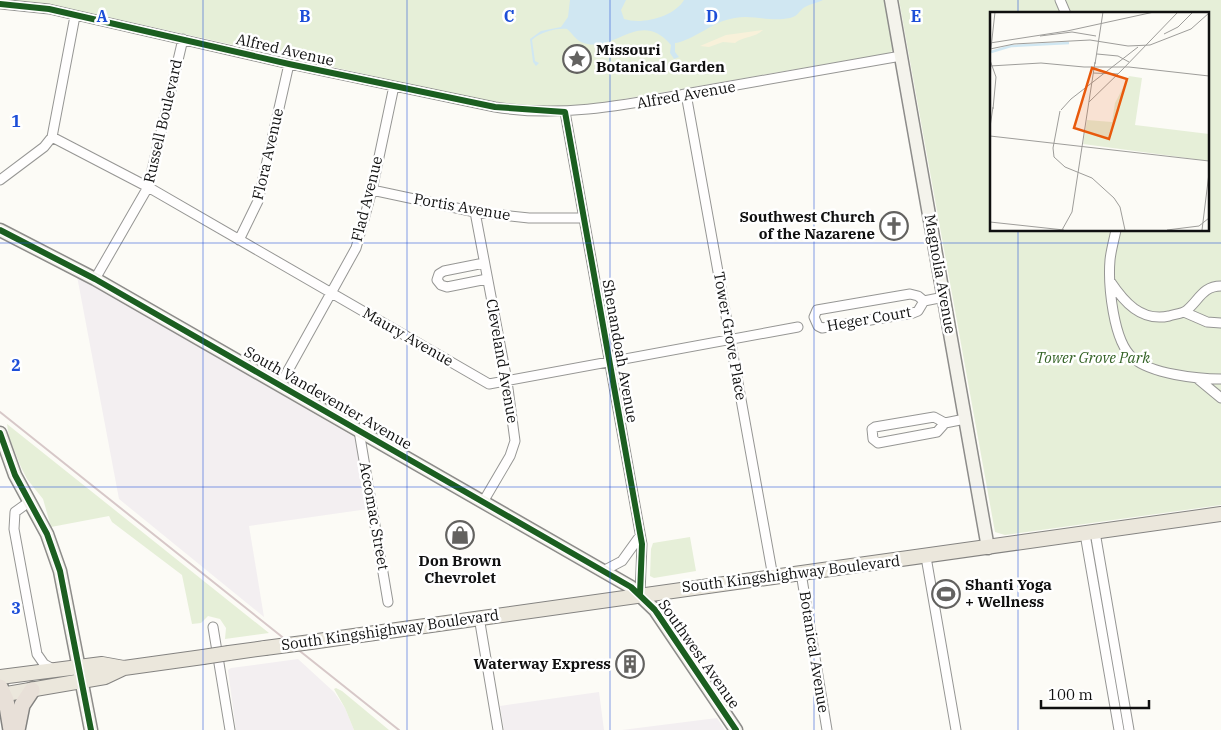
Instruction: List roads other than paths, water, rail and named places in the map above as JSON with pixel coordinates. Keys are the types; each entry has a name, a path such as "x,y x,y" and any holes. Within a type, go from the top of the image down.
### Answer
{"highway":[{"path":"17,730 23,703 32,690"},
{"path":"1,692 11,730"}],"main road":[{"name":"Magnolia Avenue","path":"891,0 988,548"},
{"name":"South Vandeventer Avenue","path":"1,230 95,279 604,571 640,594"},
{"path":"0,433 12,470 47,534 60,571 90,730"},
{"name":"South Kingshighway Boulevard","path":"0,677 102,664 124,668 640,594 926,557 1221,514"},
{"name":"Southwest Avenue","path":"640,594 655,610 736,730"},
{"name":"South Kingshighway Boulevard","path":"1,692 32,690 111,676 124,668"}],"street":[{"path":"1060,0 1065,12"},
{"name":"Alfred Avenue","path":"0,4 37,7 494,108 565,112 617,107 901,56"},
{"path":"0,180 44,147 52,138 75,16"},
{"name":"Russell Boulevard","path":"95,279 148,187 183,39"},
{"name":"Flora Avenue","path":"239,240 258,201 288,64"},
{"name":"Flad Avenue","path":"280,385 356,248 372,190 394,86"},
{"name":"Tower Grove Place","path":"686,94 773,577"},
{"name":"Shenandoah Avenue","path":"565,112 643,551 640,594"},
{"name":"Maury Avenue","path":"52,138 148,187 489,384 798,328"},
{"name":"Portis Avenue","path":"372,190 475,212 529,218 584,218"},
{"name":"Cleveland Avenue","path":"475,212 507,381 515,446 483,502"},
{"path":"1116,231 1111,252 1110,280 1120,336 1132,358 1146,365 1198,379 1221,379"},
{"path":"484,263 444,271 439,274 437,280 441,285 447,287 487,279"},
{"path":"1110,280 1127,303 1145,316 1157,318 1184,312 1206,290 1221,286"},
{"name":"Heger Court","path":"924,301 918,311 913,313 822,328 818,326 814,317 817,310 910,294 918,296 924,301 944,298"},
{"path":"1184,312 1207,322 1221,323"},
{"path":"1198,379 1221,398"},
{"path":"945,423 937,417 914,420 875,427 872,429 872,435 875,442 888,441 937,432 945,423 965,419"},
{"name":"Accomac Street","path":"359,431 388,602"},
{"path":"29,502 15,512 14,523 37,654 44,664 56,670"},
{"path":"1090,533 1119,730"},
{"path":"1090,533 1129,730"},
{"path":"604,571 622,560 640,536"},
{"path":"926,557 956,730"},
{"name":"Botanical Avenue","path":"801,573 827,730"},
{"path":"479,617 498,730"},
{"path":"213,627 230,730"},
{"path":"21,674 33,665 37,654"}],"water":[{"path":"570,0 626,0 621,10 624,19 640,21 665,15 673,11 684,0 823,0 805,7 790,18 741,17 723,21 686,40 675,43 675,52 679,57 674,59 670,53 671,45 659,35 648,30 626,34 604,43 593,45 579,41 567,29 553,30 532,40 535,61 539,63 536,66 533,62 530,39 541,31 561,27 568,17"}],"railway":[{"path":"0,412 399,730"}],"place":[{"name":"Missouri Botanical Garden","path":"577,59"},
{"name":"Southwest Church of the Nazarene","path":"894,226"},
{"name":"Don Brown Chevrolet","path":"460,535"},
{"name":"Shanti Yoga + Wellness","path":"946,594"},
{"name":"Waterway Express","path":"630,664"}],"park label":[{"name":"Tower Grove Park","path":"1093,358"}]}
